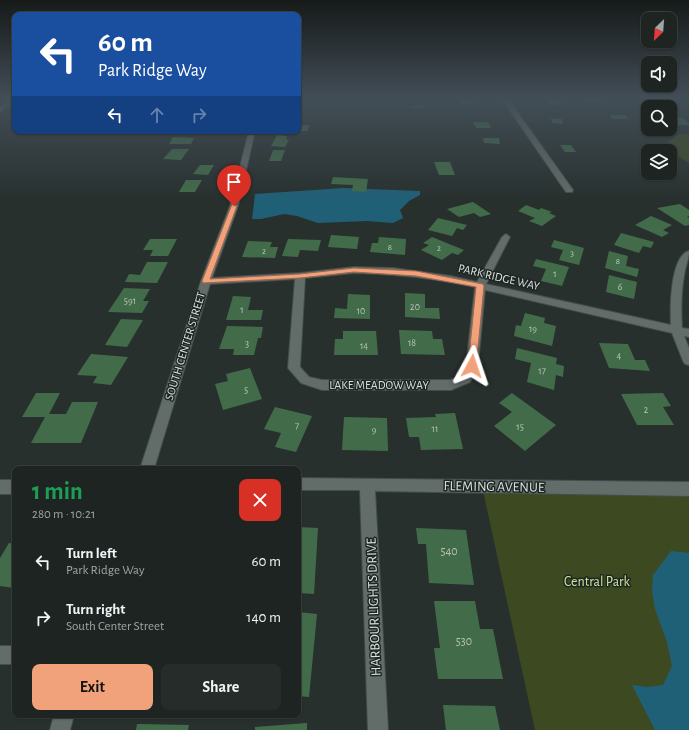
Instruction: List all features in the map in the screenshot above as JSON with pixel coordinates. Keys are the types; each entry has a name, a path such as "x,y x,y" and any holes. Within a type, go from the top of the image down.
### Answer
{"street":[{"path":"529,133 569,190"},
{"name":"SOUTH CENTER STREET","path":"148,466 206,281 234,206 251,134"},
{"path":"480,286 506,237"},
{"path":"689,254 686,256 680,270 677,292 677,330 689,361"},
{"name":"PARK RIDGE WAY","path":"206,281 300,276 354,270 416,273 689,333"},
{"name":"LAKE MEADOW WAY","path":"300,276 294,368 305,380 322,385 451,385 466,379 472,366 480,286"},
{"name":"FLEMING AVENUE","path":"301,484 689,489"},
{"name":"HARBOUR LIGHTS DRIVE","path":"367,484 378,730"},
{"path":"0,487 12,487"},
{"path":"0,655 12,655"},
{"path":"60,730 63,718"}],"green space":[{"path":"689,134 689,163 677,155 677,144 665,144 677,135"},
{"name":"Central Park","path":"482,486 689,489 689,730 535,730"}],"water":[{"path":"343,188 420,191 420,195 409,201 400,210 403,218 393,223 367,221 318,223 297,216 284,214 261,219 252,219 255,194"},
{"path":"671,551 689,553 689,730 655,730 632,685 647,687 663,685 672,666 667,642 655,609 652,591 653,575"}],"building":[{"path":"277,135 287,136 286,139 289,140 285,147 271,146"},
{"path":"173,137 194,138 191,144 169,144"},
{"path":"483,138 499,138 500,144 484,143"},
{"path":"560,145 571,145 576,152 565,152"},
{"path":"172,149 189,149 181,160 163,159"},
{"path":"273,150 285,150 281,161 269,161"},
{"path":"434,162 450,162 455,175 439,175"},
{"path":"200,165 214,165 208,175 193,174"},
{"path":"333,177 368,179 366,192 352,191 353,185 331,184"},
{"path":"186,180 202,180 195,192 179,192"},
{"path":"473,202 491,214 480,217 474,213 459,217 447,209"},
{"path":"680,204 689,210 689,216 687,217 689,218 689,225 685,226 657,208"},
{"path":"526,205 539,210 541,208 552,212 549,213 556,216 542,226 529,221 535,218 518,211"},
{"path":"651,216 672,225 663,230 669,233 662,237 635,225"},
{"path":"438,218 467,225 463,230 457,228 452,236 428,230"},
{"path":"621,233 654,242 651,248 643,246 639,253 614,245"},
{"path":"331,235 359,237 357,249 328,247"},
{"path":"379,237 406,239 405,255 370,252 372,243 378,243"},
{"path":"432,237 464,250 458,255 452,253 442,260 421,250 429,245 423,243"},
{"path":"150,239 177,239 168,256 150,256 153,250 143,250"},
{"path":"288,239 321,240 318,251 300,250 298,257 282,256"},
{"path":"554,240 584,248 579,265 559,260 563,250 551,247"},
{"path":"248,241 272,242 270,247 278,247 275,258 242,257"},
{"path":"609,251 628,256 626,266 639,269 637,277 605,268"},
{"path":"536,259 569,267 562,286 541,281 546,269 533,266"},
{"path":"147,262 168,262 157,283 125,282 129,274 140,275"},
{"path":"609,275 637,282 634,299 606,292"},
{"path":"124,288 150,289 143,301 149,301 142,313 108,312"},
{"path":"405,293 425,294 425,308 439,308 440,319 405,317"},
{"path":"348,294 370,295 370,319 334,318 335,308 347,309"},
{"path":"233,296 251,297 248,310 263,310 261,320 226,320"},
{"path":"525,313 545,318 544,323 556,326 552,346 514,336 516,325 521,326"},
{"path":"121,319 143,320 127,347 105,345"},
{"path":"227,326 263,327 261,338 258,338 254,355 233,355 234,349 219,349"},
{"path":"399,330 432,331 433,339 442,339 445,355 401,354"},
{"path":"343,331 376,331 378,355 334,355 335,339 343,339"},
{"path":"599,343 628,344 635,360 645,360 650,371 609,368"},
{"path":"517,348 557,358 556,364 564,366 563,377 556,375 554,390 527,382 531,363 515,359"},
{"path":"91,354 128,357 111,385 93,383 97,376 77,375"},
{"path":"250,368 262,399 223,410 215,384 228,381 226,374"},
{"path":"36,393 60,393 49,414 66,414 72,402 98,402 81,443 31,443 45,417 22,417"},
{"path":"512,393 556,425 525,451 494,426 512,412 499,403"},
{"path":"663,393 671,406 663,407 674,425 637,425 621,394"},
{"path":"275,407 312,416 296,452 275,447 281,433 264,429"},
{"path":"455,413 463,449 421,450 419,437 409,437 406,418 436,417 435,414"},
{"path":"344,417 387,418 388,451 342,450"},
{"path":"301,527 318,528 314,594 301,593"},
{"path":"416,528 466,530 474,585 429,583 426,544 418,544"},
{"path":"9,543 12,544 12,588 0,586 0,558"},
{"path":"434,601 475,601 480,629 493,629 503,679 438,679 434,648 440,648"},
{"path":"301,612 317,614 309,697 301,696"},
{"path":"443,705 495,706 500,730 446,730"},
{"path":"307,723 307,730 255,730 255,727"},
{"path":"137,724 189,725 188,730 136,730"}],"route":[{"path":"234,206 206,281 300,276 354,270 416,273 480,286 472,366"}]}
